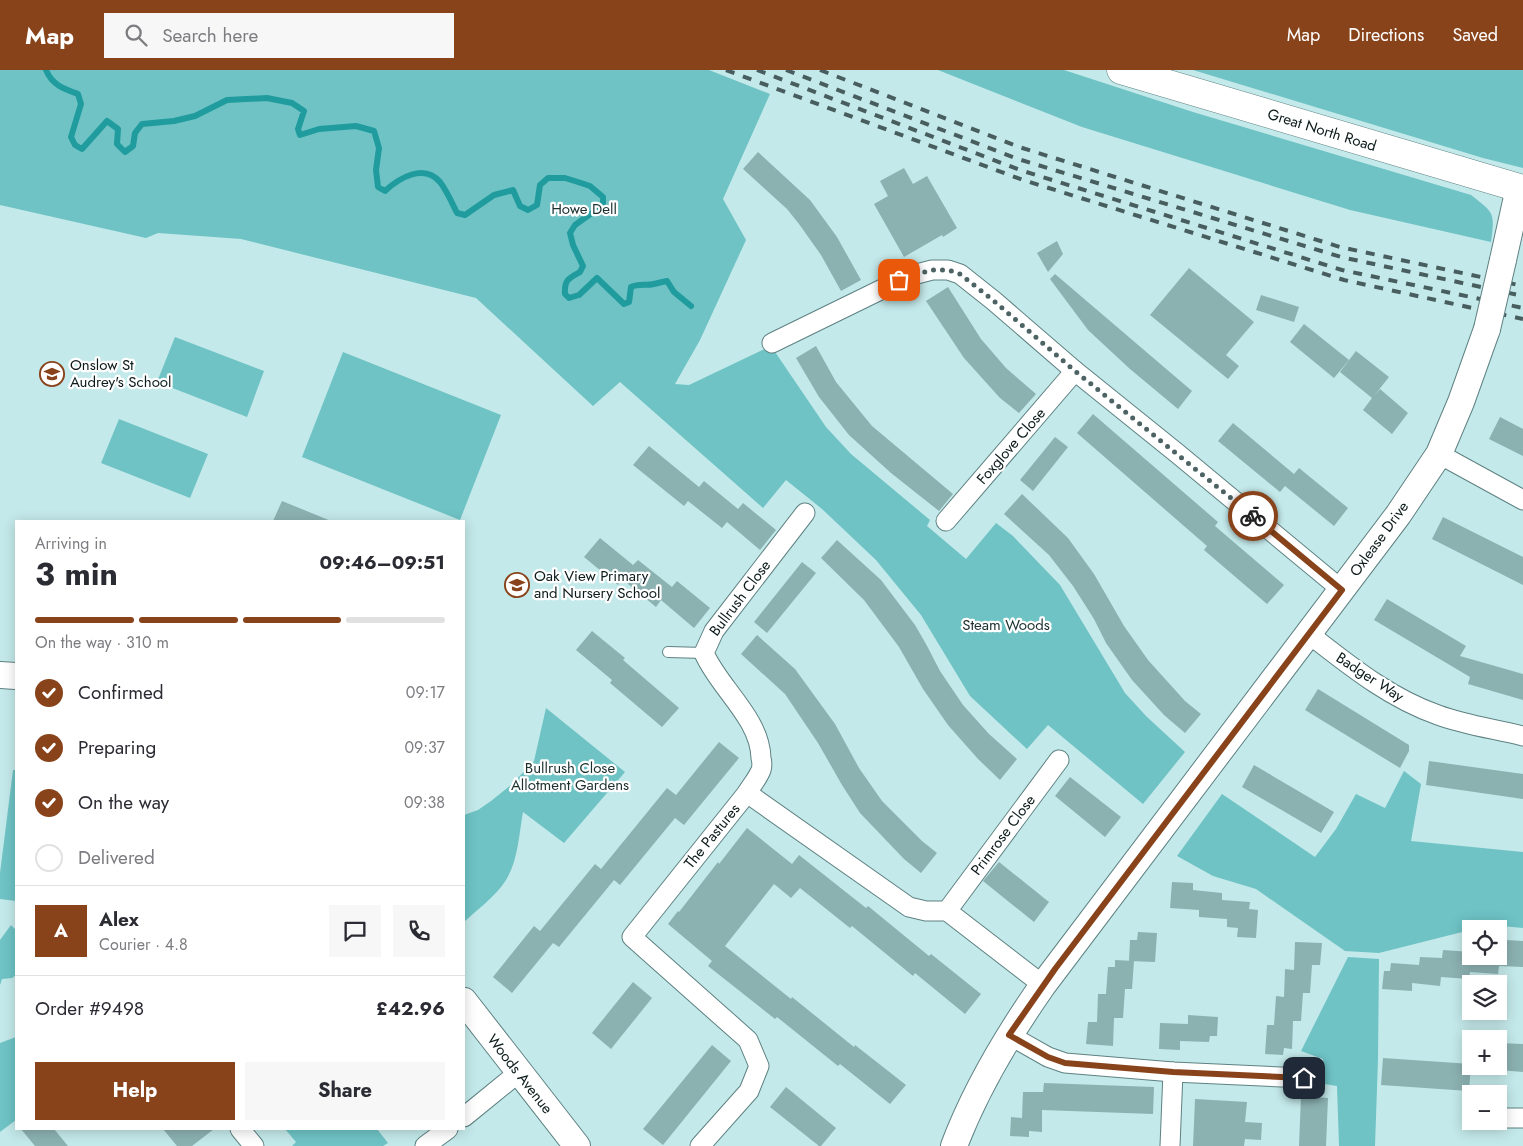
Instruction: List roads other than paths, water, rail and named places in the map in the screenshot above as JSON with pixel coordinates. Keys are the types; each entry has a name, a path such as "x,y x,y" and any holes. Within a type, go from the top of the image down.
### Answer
{"main road":[{"name":"Great North Road","path":"1122,70 1521,189"}],"street":[{"name":"Oxlease Drive","path":"954,1146 986,1074 1043,984 1310,634 1398,515 1439,454 1461,402 1487,329 1521,189"},
{"path":"772,343 910,276 932,270 948,270 960,274 1342,590"},
{"name":"Foxglove Close","path":"946,521 1075,371"},
{"path":"1439,454 1523,500"},
{"name":"Bullrush Close","path":"747,793 762,769 761,751 754,730 738,704 717,677 704,653 714,630 805,513"},
{"name":"Badger Way","path":"1310,634 1380,687 1408,702 1437,715 1523,736"},
{"path":"0,675 15,676"},
{"name":"Primrose Close","path":"947,911 1059,760"},
{"name":"The Pastures","path":"700,1146 749,1091 759,1066 748,1040 632,937 747,793 909,907 926,911 947,911"},
{"path":"947,911 1043,984"},
{"name":"Woods Avenue","path":"465,1002 577,1146"},
{"path":"1009,1035 1048,1057 1065,1063 1173,1072 1304,1078"},
{"path":"465,1116 518,1072"},
{"path":"1170,1146 1173,1072"},
{"path":"1507,1118 1523,1118"},
{"path":"241,1130 254,1146"},
{"path":"425,1146 447,1130"}],"lane":[{"path":"668,652 704,653"}],"waterway":[{"path":"46,70 55,83 78,94 81,104 71,137 75,145 82,149 107,121 118,129 117,144 125,152 133,146 135,133 142,124 174,121 195,116 227,100 267,98 292,103 304,111 298,129 300,135 319,129 356,126 374,131 379,148 376,170 378,187 385,191 404,177 419,173 434,176 447,193 457,213 465,215 494,195 513,190 520,206 528,210 537,205 540,185 548,178 565,178 590,186 603,197 603,205 575,225 570,233 573,245 583,266 580,272 566,282 565,294 569,298 579,295 597,278 624,304 629,302 631,287 667,281 674,292 691,306"}],"railway":[{"path":"726,70 1023,180 1344,280 1523,319"},
{"path":"757,70 1020,170 1342,270 1523,308"},
{"path":"786,70 1018,159 1341,257 1523,296"},
{"path":"820,70 1019,147 1340,247 1523,286"}],"place":[{"name":"Onslow St Audrey's School","path":"52,374"},
{"name":"Oak View Primary and Nursery School","path":"517,585"}],"park label":[{"name":"Howe Dell","path":"584,209"},
{"name":"Steam Woods","path":"1006,625"},
{"name":"Bullrush Close Allotment Gardens","path":"570,776"}]}
